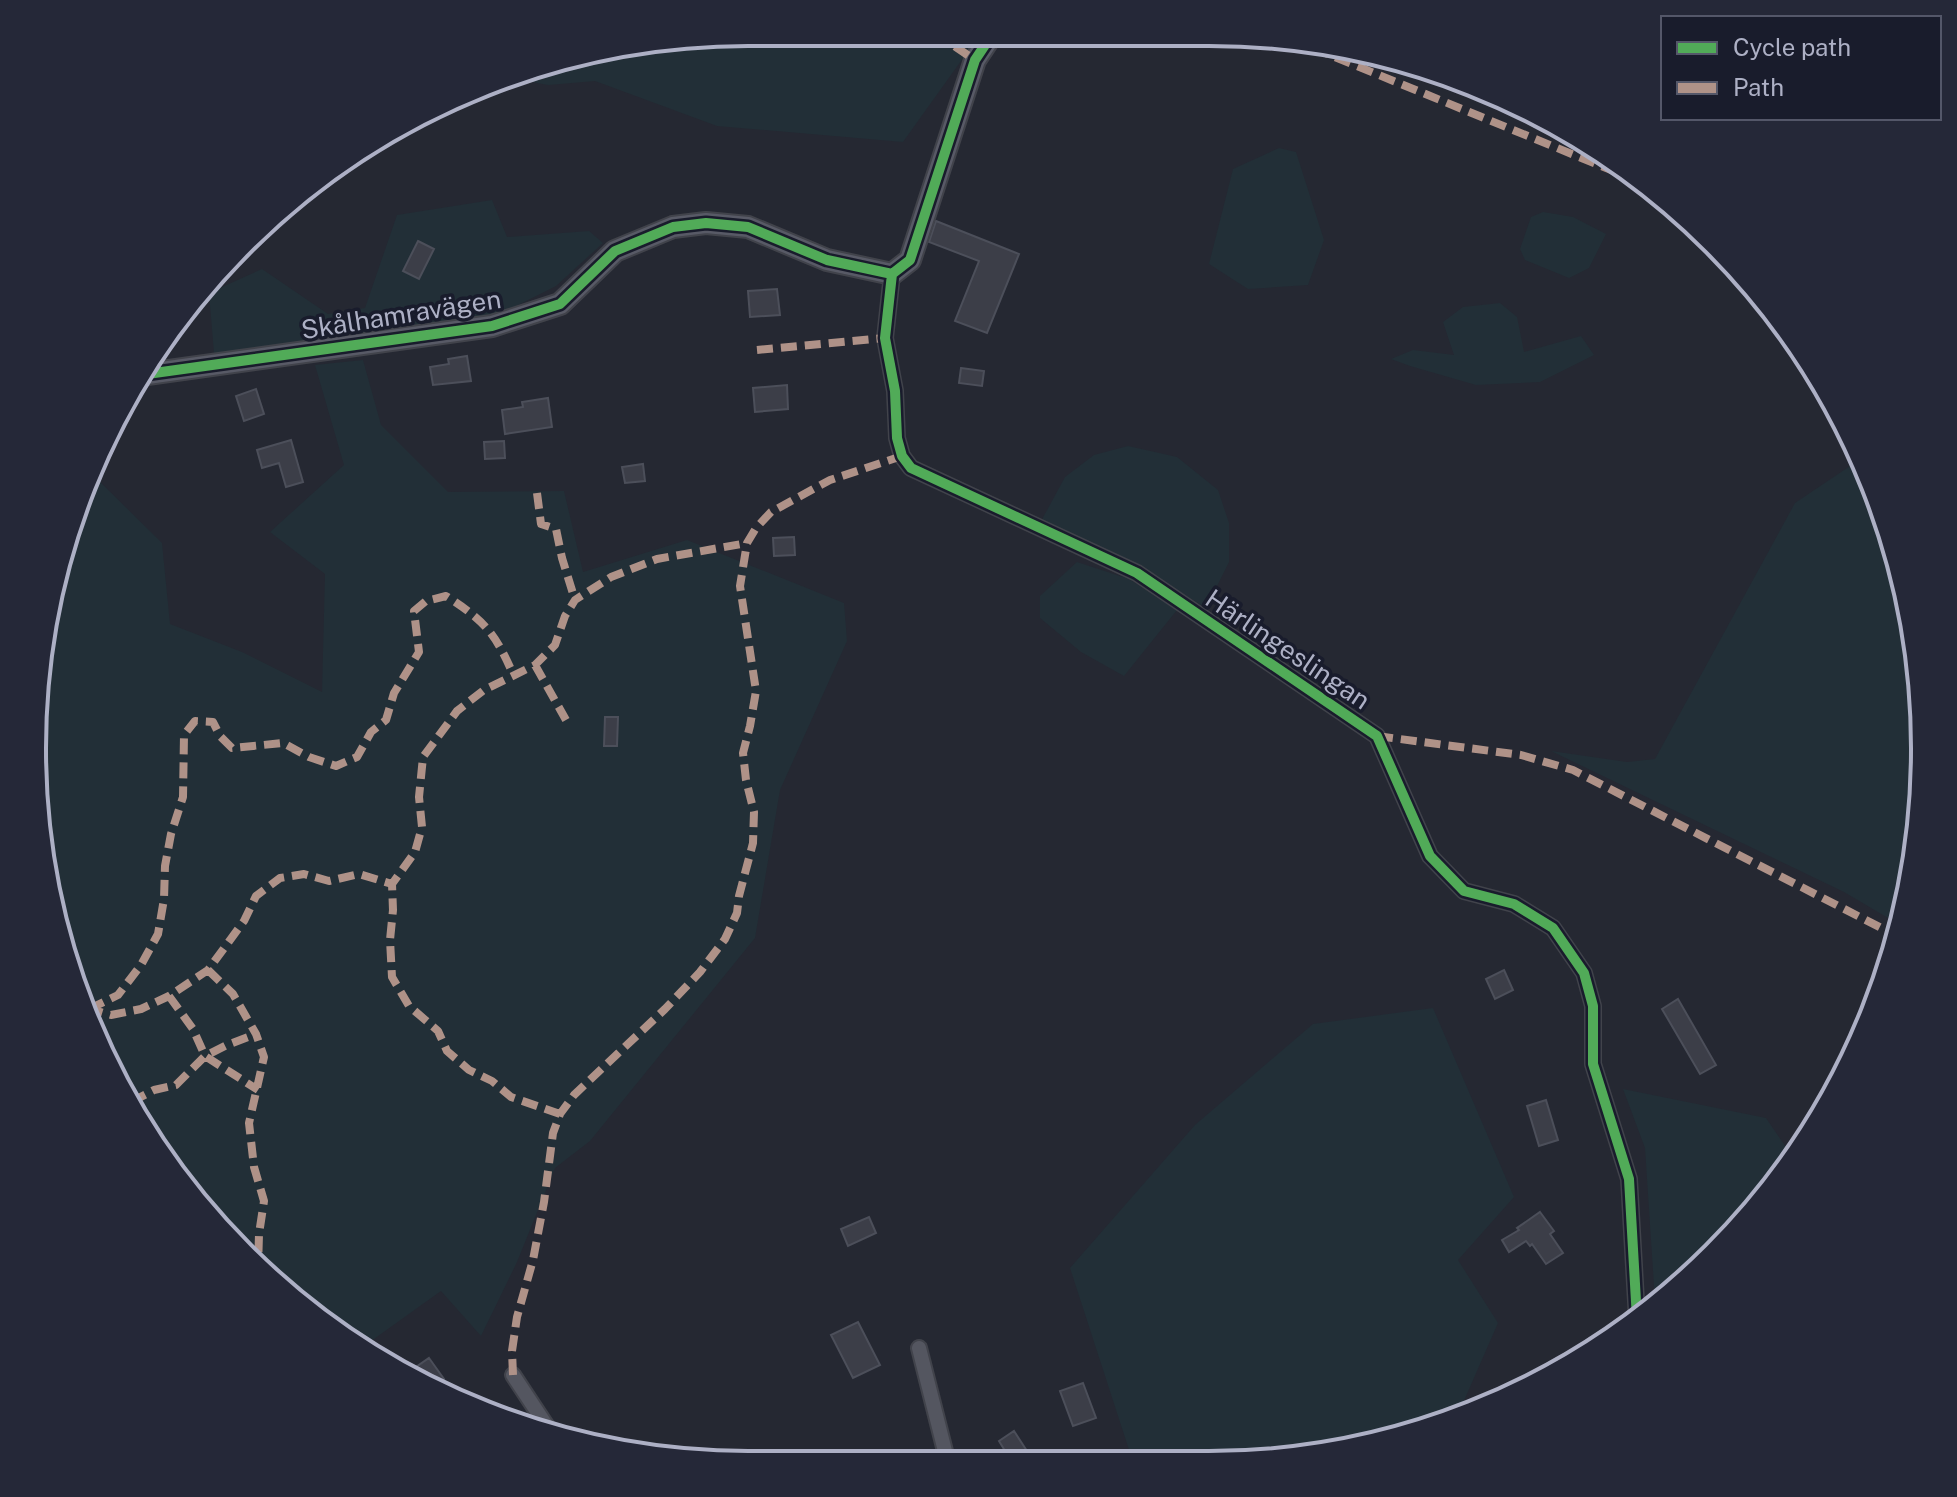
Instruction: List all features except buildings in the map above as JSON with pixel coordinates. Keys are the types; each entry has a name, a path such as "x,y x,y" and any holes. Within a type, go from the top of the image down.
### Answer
{"street":[{"path":"892,274 910,260 975,60 984,46"},
{"name":"Skålhamravägen","path":"155,373 492,326 560,304 615,251 673,227 706,223 748,227 827,260 892,274"},
{"name":"Härlingeslingan","path":"892,274 885,338 895,391 897,438 902,456 911,468 1137,573 1377,736 1430,856 1464,891 1514,904 1553,928 1584,973 1593,1006 1593,1064 1629,1179 1636,1306"},
{"path":"919,1348 945,1451"},
{"path":"513,1375 543,1420"}],"shaded area":[{"path":"748,46 972,46 903,142 717,126 595,81 548,85 529,81 611,59 657,52"},
{"path":"1279,148 1296,152 1324,240 1308,285 1248,289 1209,264 1233,169"},
{"path":"492,200 507,237 589,231 603,243 556,286 490,319 214,353 209,298 216,290 262,269 328,314 365,308 397,215"},
{"path":"1543,212 1573,217 1606,234 1589,268 1569,278 1525,260 1520,249 1531,217"},
{"path":"1500,303 1517,317 1524,352 1581,336 1594,355 1540,382 1476,385 1391,359 1413,350 1454,355 1443,322 1463,307"},
{"path":"363,360 381,425 448,492 564,491 583,572 687,540 844,603 847,641 780,790 755,938 590,1141 555,1168 517,1262 481,1336 441,1291 371,1341 285,1277 220,1212 164,1139 118,1059 83,974 59,886 52,840 46,748 52,657 70,567 99,481 162,543 170,624 242,652 322,692 325,574 270,532 344,465 315,365"},
{"path":"1128,446 1177,457 1218,490 1229,523 1229,562 1206,608 1139,567 1039,525 1065,477 1094,455"},
{"path":"1851,465 1874,523 1898,611 1905,657 1911,748 1905,840 1890,919 1844,892 1551,751 1627,762 1655,759 1795,503"},
{"path":"1077,562 1129,579 1177,610 1124,676 1081,652 1040,618 1040,596"},
{"path":"1433,1008 1514,1197 1458,1260 1498,1323 1463,1403 1434,1414 1346,1438 1300,1445 1208,1451 1129,1451 1070,1268 1195,1125 1313,1024"},
{"path":"1623,1089 1766,1118 1786,1148 1737,1212 1654,1291 1645,1148"}],"marked path":[{"path":"954,46 975,60"},
{"path":"1336,58 1602,167"},
{"path":"757,350 885,338"},
{"path":"513,1375 512,1351 517,1317 533,1260 553,1133 560,1114 574,1095 700,972 725,939 737,913 753,843 754,812 743,753 756,691 740,586 747,543 771,512 830,480 902,456"},
{"path":"537,493 541,524 556,529 575,600"},
{"path":"560,1114 511,1097 492,1081 469,1070 447,1051 438,1031 409,1006 392,977 392,884 415,852 422,827 419,797 423,757 457,711 484,690 535,665 555,645 565,616 575,600 611,577 657,559 747,543"},
{"path":"95,1006 118,995 141,965 158,934 165,866 183,797 184,735 195,721 213,722 220,736 232,748 283,743 309,757 336,766 357,757 371,732 386,720 394,693 419,652 414,611 426,601 446,596 487,629 513,674"},
{"path":"535,665 566,720"},
{"path":"1377,736 1521,755 1573,770 1887,931"},
{"path":"97,1011 111,1015 141,1009 169,996 208,970 244,921 256,896 280,878 304,874 329,881 359,874 392,884"},
{"path":"208,970 233,994 256,1034 264,1057 249,1123 254,1167 264,1201 258,1251"},
{"path":"169,996 193,1029 205,1056 258,1090"},
{"path":"139,1098 154,1090 176,1085 205,1056 256,1034"}],"cycle path":[{"path":"155,373 492,326 560,304 615,251 673,227 706,223 748,227 827,260 892,274 910,260 975,60 984,46"},
{"path":"892,274 885,338 895,391 897,438 902,456 911,468 1137,573 1377,736 1430,856 1464,891 1514,904 1553,928 1584,973 1593,1006 1593,1064 1629,1179 1636,1306"}]}
